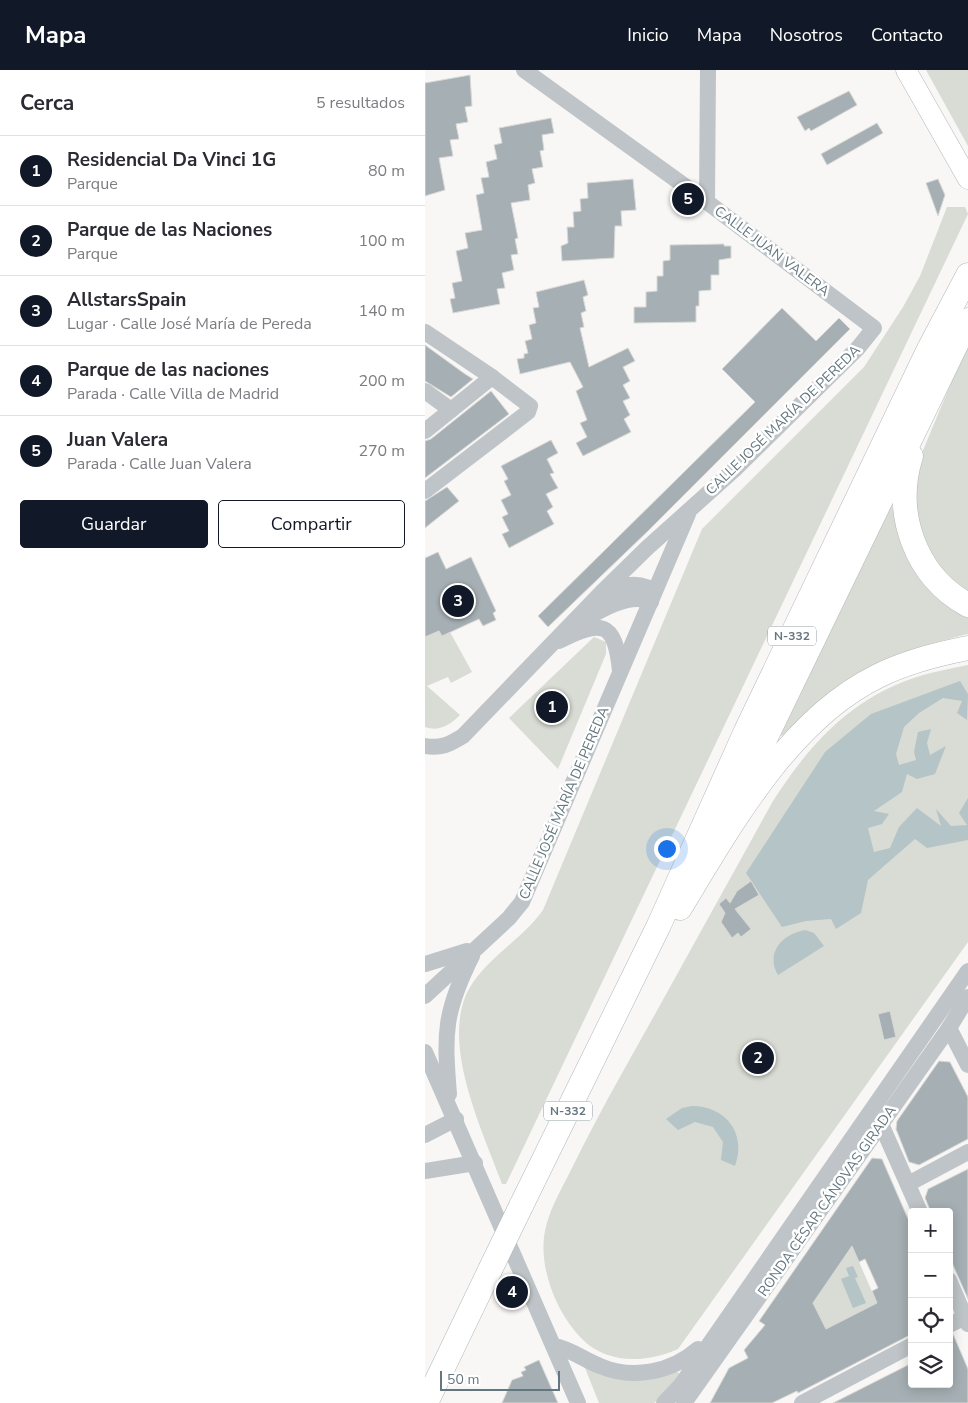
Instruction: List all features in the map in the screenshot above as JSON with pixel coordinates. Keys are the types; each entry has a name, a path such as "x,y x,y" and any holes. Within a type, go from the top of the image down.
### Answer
{"highway":[{"path":"929,349 968,254"},
{"name":"N-332","path":"426,1403 659,925 746,731 929,349 968,275"},
{"name":"N-332","path":"659,925 752,766 968,320"},
{"path":"923,416 907,470 905,499 909,532 917,553 928,571 942,587 968,605"},
{"path":"615,1016 737,815 789,747 820,717 847,695 876,677 927,657 968,648"}],"main road":[{"path":"906,70 968,179"}],"street":[{"name":"CALLE JUAN VALERA","path":"524,70 707,202 874,328"},
{"path":"707,202 708,70"},
{"name":"CALLE JOSÉ MARÍA DE PEREDA","path":"425,746 437,748 463,736 601,593 763,442 858,348 874,328"},
{"path":"425,332 493,377 528,404 529,409 425,491"},
{"path":"425,431 493,377"},
{"path":"425,391 451,410"},
{"name":"CALLE JOSÉ MARÍA DE PEREDA","path":"425,996 509,918 522,902 690,509"},
{"name":"CALLE JOSÉ MARÍA DE PEREDA","path":"601,593 623,586 638,585 645,586 653,597"},
{"name":"CALLE JOSÉ MARÍA DE PEREDA","path":"560,634 597,613 618,604 653,597"},
{"name":"CALLE JOSÉ MARÍA DE PEREDA","path":"548,647 580,631 603,628 608,631 616,642 621,672"},
{"path":"449,1104 446,1040 448,1016 455,992 476,948"},
{"name":"CALLE JOSÉ MARÍA DE PEREDA","path":"425,964 448,959 476,948"},
{"name":"RONDA CÉSAR CÁNOVAS GIRADA","path":"664,1403 681,1385 713,1336 968,971"},
{"name":"RONDA CÉSAR CÁNOVAS GIRADA","path":"684,1403 949,1028 968,997"},
{"path":"949,1028 968,1065"},
{"path":"425,1052 456,1119 578,1403"},
{"path":"425,1135 456,1119"},
{"path":"881,1124 918,1208"},
{"path":"908,1184 968,1152"},
{"path":"425,1171 475,1163"},
{"path":"953,1289 967,1319 953,1324"},
{"name":"RONDA CÉSAR CÁNOVAS GIRADA","path":"554,1346 566,1348 600,1366 616,1371 648,1372 679,1363 713,1336"},
{"path":"810,1401 908,1347"}],"shaded area":[{"path":"926,70 968,70 968,146"},
{"path":"947,207 965,207 968,214 506,1184 502,1184 474,1110 466,1082 460,1054 459,1027 463,1003 474,981 482,971 527,929 543,910 702,529 864,367 903,307 920,276"},
{"path":"968,342 968,594 933,564 913,511 919,460"},
{"path":"891,506 898,532 917,571 933,593 955,611 968,618 968,634 889,658 868,669 847,681 827,696 784,735 780,736"},
{"path":"439,631 442,636 450,632 472,672 451,683 448,677 427,686 460,715 444,727 435,729 425,727 425,637"},
{"path":"594,637 606,642 606,654 558,769 509,718"},
{"path":"968,665 968,942 678,1349 653,1357 628,1359 615,1357 591,1347 572,1327 551,1288 544,1259 545,1231 559,1193 614,1087 773,801 803,759 836,724 875,695 923,675"},
{"path":"960,681 968,694 967,720 957,713 962,701 943,698 919,713 904,727 896,754 899,765 916,760 914,752 918,732 931,729 927,743 930,755 946,746 935,774 917,779 907,774 902,792 874,811 889,814 882,824 868,828 874,852 890,848 899,827 917,808 941,826 936,809 951,826 967,825 959,813 968,798 968,840 927,848 915,839 868,880 861,913 836,929 831,919 806,921 782,927 746,873 825,752 871,714"},
{"path":"805,930 814,933 824,946 778,975 773,959 778,946 789,936"},
{"path":"692,1106 704,1107 715,1111 731,1124 736,1133 738,1143 735,1166 721,1160 723,1142 713,1127 695,1122 678,1130 666,1119 682,1108"},
{"path":"852,1246 881,1312 827,1332 813,1303"},
{"path":"853,1266 858,1277 855,1278 866,1303 853,1308 841,1279 849,1276 846,1268"},
{"path":"585,1368 676,1371 680,1374 666,1394 654,1403 599,1403"}],"building":[{"path":"470,75 472,106 465,107 468,122 456,124 459,139 450,140 453,156 439,158 445,190 425,196 425,83"},
{"path":"849,91 857,105 811,131 809,128 805,131 797,117"},
{"path":"551,118 554,133 542,135 544,150 540,151 543,167 532,169 535,183 528,185 530,200 511,203 518,238 515,239 518,254 511,255 514,270 502,273 505,288 497,289 500,304 453,313 450,299 455,298 452,283 462,281 456,251 468,248 465,233 482,230 476,195 484,193 481,178 489,177 486,162 497,159 494,145 502,143 499,128"},
{"path":"877,123 883,133 827,165 821,154"},
{"path":"633,179 636,210 621,211 622,226 615,226 614,258 562,261 561,246 568,243 567,227 574,227 573,212 581,211 580,199 588,198 587,183"},
{"path":"938,179 945,195 938,216 926,183"},
{"path":"724,244 724,246 731,246 731,258 719,260 719,275 711,275 711,290 699,291 699,306 696,306 696,322 634,323 634,307 646,307 646,292 657,291 657,276 663,276 663,261 670,260 670,245"},
{"path":"584,280 588,295 583,297 586,311 581,313 584,327 580,328 589,367 628,348 635,361 623,367 630,381 623,385 630,398 623,401 630,415 624,419 631,432 583,456 576,443 587,437 580,423 587,420 576,391 583,387 570,362 520,374 517,359 524,358 524,354 528,353 525,341 532,339 529,325 536,323 533,308 539,307 536,292"},
{"path":"782,308 816,341 839,318 850,329 649,530 548,627 538,616 755,402 722,369"},
{"path":"425,345 473,379 451,397 425,381"},
{"path":"491,391 509,414 425,478 425,441 431,439"},
{"path":"551,440 558,453 547,459 554,473 550,474 558,488 546,494 553,507 547,511 554,524 509,548 502,534 509,531 502,517 508,514 501,500 511,495 504,481 508,479 501,466"},
{"path":"447,487 459,501 425,528 425,501"},
{"path":"438,552 446,569 471,557 496,611 493,613 496,620 483,626 479,619 442,636 439,631 425,637 425,558"},
{"path":"751,881 759,895 735,909 751,929 741,937 738,933 732,938 721,922 725,913 719,904 726,898 730,903 737,891"},
{"path":"890,1011 896,1037 884,1040 878,1014"},
{"path":"939,1061 950,1062 968,1097 968,1139 919,1165 909,1162 896,1129 897,1121"},
{"path":"872,1158 882,1159 908,1219 908,1336 798,1393 797,1391 772,1403 710,1403 729,1368 748,1358 744,1350 765,1325 759,1321","holes":["852,1246 859,1262 865,1259 878,1288 872,1291 877,1303 826,1329 813,1303"]},
{"path":"968,1169 968,1299 953,1265 953,1208 929,1208 925,1198 928,1189"},
{"path":"953,1334 968,1369 968,1403 833,1403 908,1365 908,1388 953,1388"},
{"path":"539,1360 558,1403 502,1403 512,1380 523,1376 521,1372 526,1370 524,1367"}],"place":[{"name":"Juan Valera","path":"688,199"},
{"name":"AllstarsSpain","path":"458,601"},
{"name":"Residencial Da Vinci 1G","path":"552,707"},
{"name":"Parque de las Naciones","path":"758,1058"},
{"name":"Parque de las naciones","path":"512,1292"}]}
